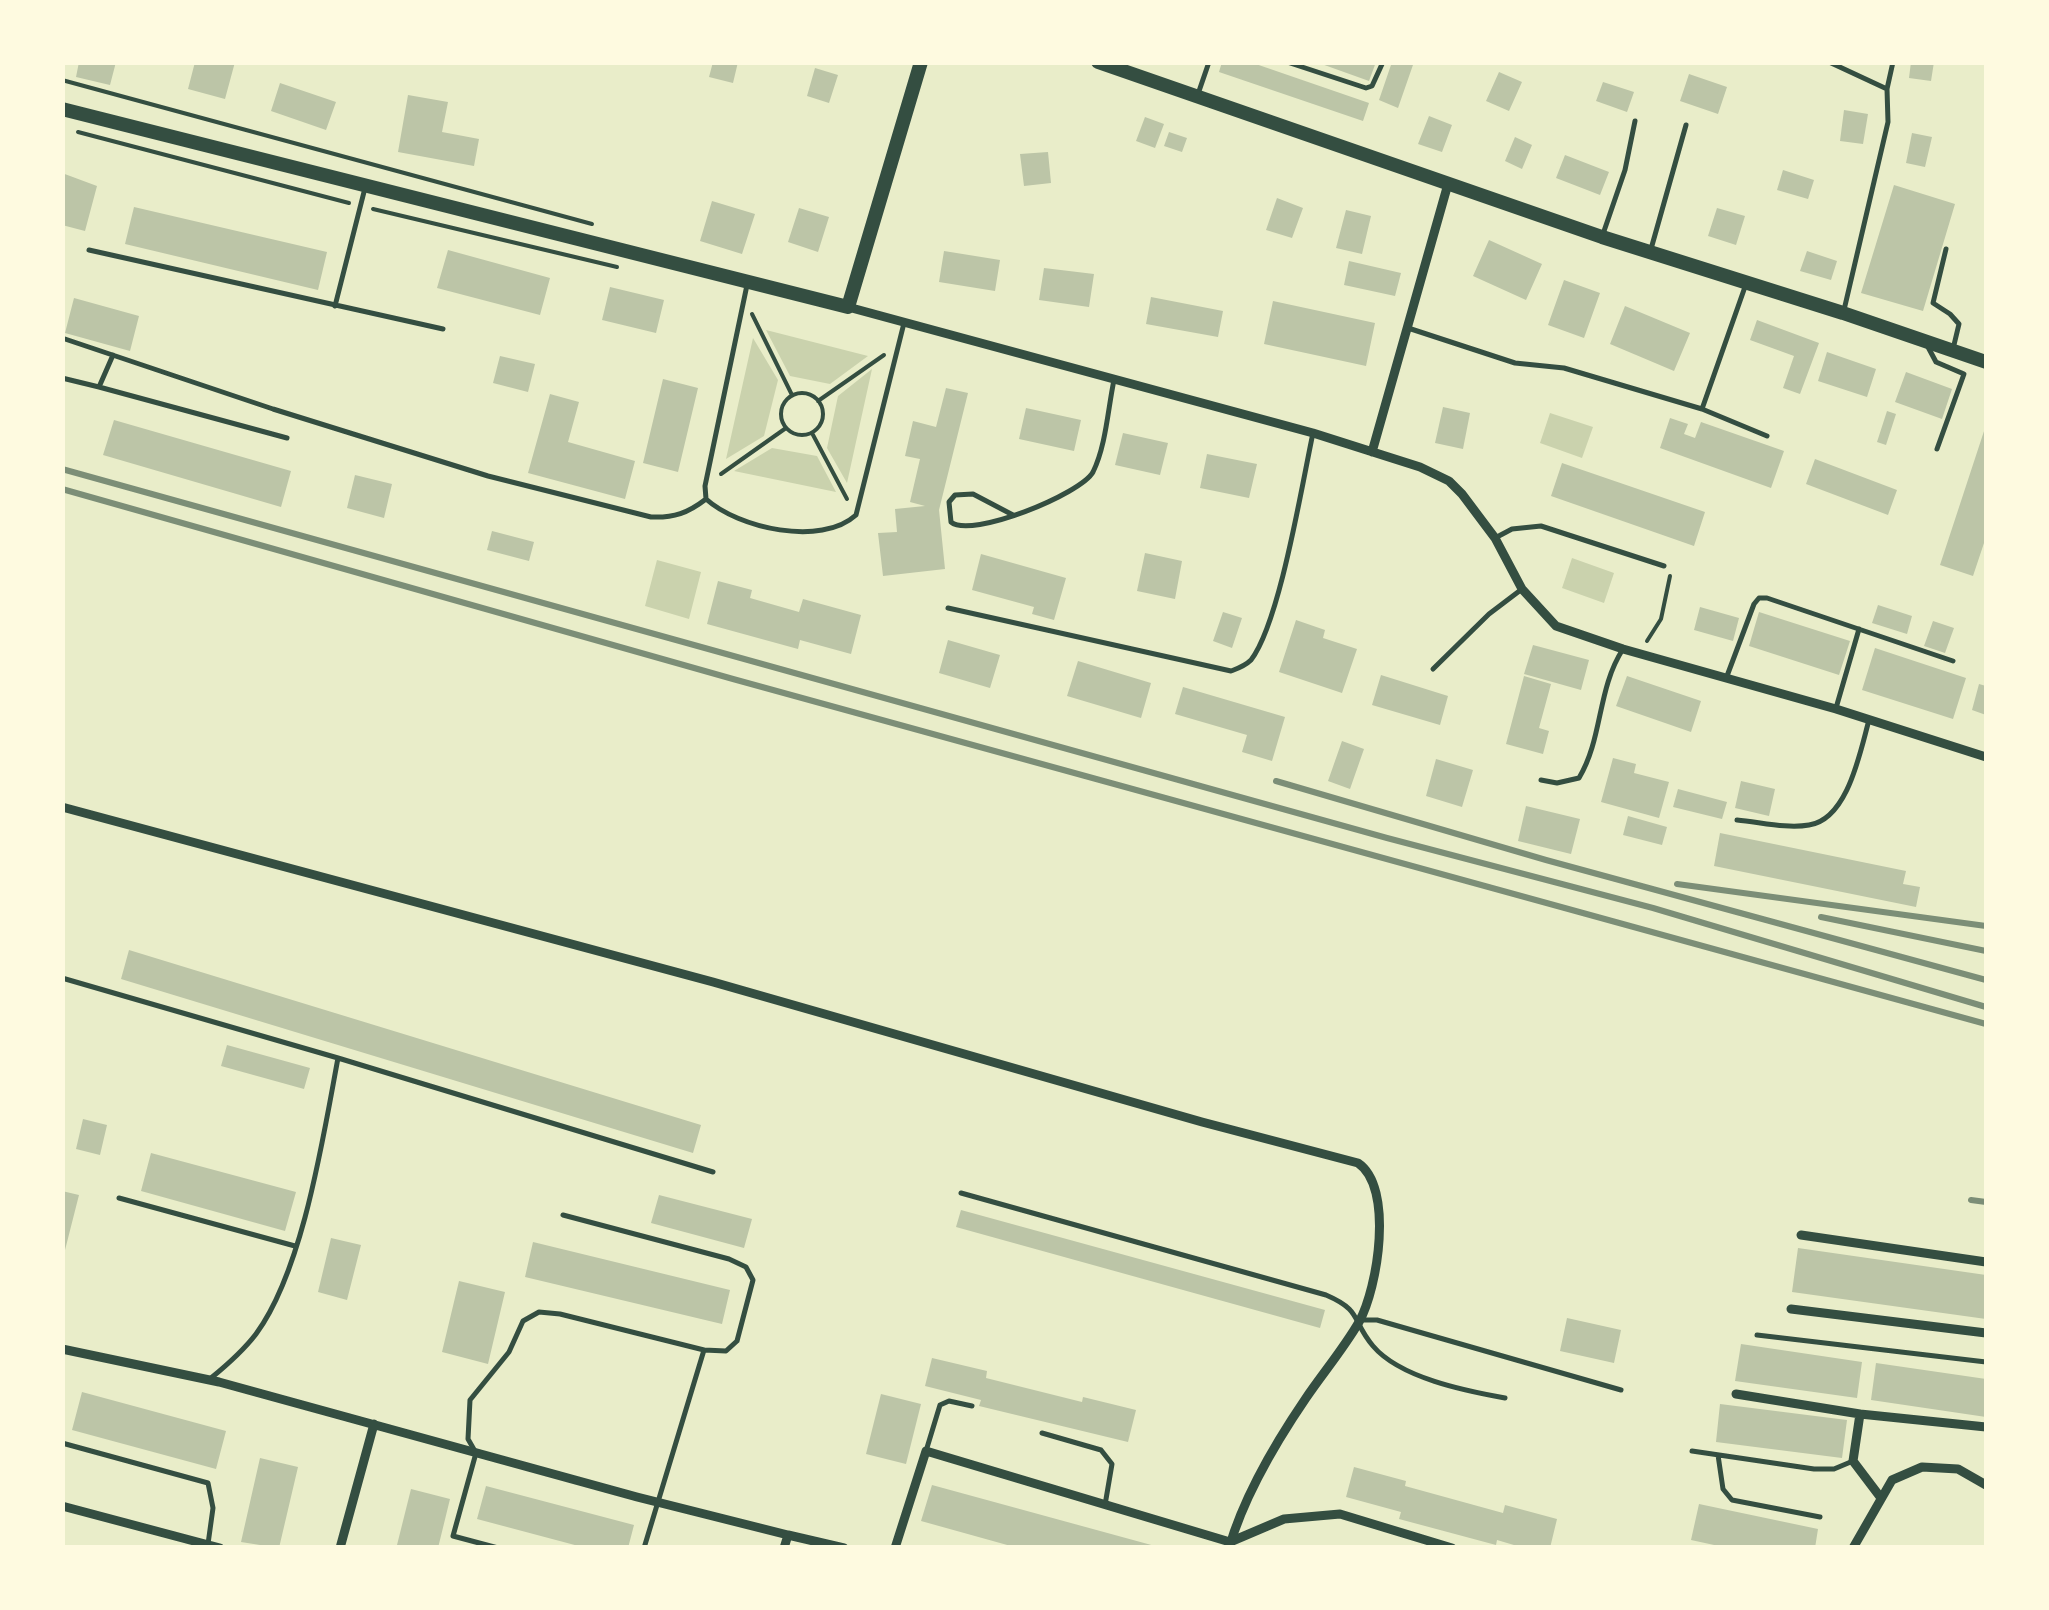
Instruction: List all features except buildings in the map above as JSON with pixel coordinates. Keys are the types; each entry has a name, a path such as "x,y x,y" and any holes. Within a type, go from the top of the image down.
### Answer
{"main road":[{"path":"62,109 848,306 920,62"},
{"path":"1098,62 1602,237 1986,362"}],"street":[{"path":"1372,452 1448,184"},
{"path":"848,306 1313,432 1420,467 1449,482 1462,494 1495,538 1522,589 1556,626 1986,757"},
{"path":"62,824 64,808 713,982 1358,1163 1369,1170 1378,1208 1377,1261 1360,1320 1303,1402 1247,1501 1230,1545"},
{"path":"1801,1236 1986,1262"},
{"path":"1791,1308 1986,1333"},
{"path":"62,1349 208,1380 656,1502 844,1548"},
{"path":"1736,1394 1860,1414 1986,1427"},
{"path":"1860,1414 1853,1461 1881,1498"},
{"path":"340,1548 374,1424"},
{"path":"895,1548 926,1452 1230,1545 1284,1519 1340,1514 1452,1548"},
{"path":"1852,1548 1892,1480 1922,1466 1958,1468 1986,1485"},
{"path":"62,1506 220,1548"},
{"path":"784,1548 788,1536"}],"lane":[{"path":"1197,96 1209,62"},
{"path":"1287,62 1366,88 1372,86 1383,62"},
{"path":"1829,62 1888,89"},
{"path":"1843,313 1888,122 1893,62"},
{"path":"1602,237 1625,170 1635,121"},
{"path":"1650,252 1686,125"},
{"path":"335,306 366,185"},
{"path":"1946,249 1933,303 1959,324 1952,352"},
{"path":"89,250 443,329"},
{"path":"748,282 705,486 706,499 737,516 792,532 815,534 832,530 856,515 905,321"},
{"path":"1702,409 1747,282"},
{"path":"1405,327 1515,363 1564,368 1702,409 1767,436"},
{"path":"62,338 488,476 651,518 673,518 706,499"},
{"path":"1928,344 1936,362 1964,374 1937,449"},
{"path":"99,388 113,355"},
{"path":"62,378 287,438"},
{"path":"1013,515 973,494 955,494 948,502 951,522 968,528 1013,515 1063,495 1087,480 1097,459 1114,380"},
{"path":"948,608 1231,671 1242,667 1252,658 1277,592 1313,432"},
{"path":"1495,538 1512,529 1541,526 1664,566"},
{"path":"1433,669 1488,614 1522,589"},
{"path":"1726,679 1759,598 1953,660"},
{"path":"1836,709 1859,629"},
{"path":"1541,780 1557,784 1578,778 1594,748 1599,709 1611,668 1623,649"},
{"path":"1737,820 1806,826 1822,822 1834,812 1851,780 1869,720"},
{"path":"62,978 712,1172"},
{"path":"208,1380 232,1361 257,1332 282,1283 320,1156 338,1058"},
{"path":"961,1193 1326,1295 1344,1303 1360,1320 1373,1346 1393,1362 1437,1382 1505,1398"},
{"path":"119,1198 295,1246"},
{"path":"449,1548 476,1453 468,1439 470,1400 509,1352 523,1321 539,1312 704,1350 726,1351 737,1341 753,1280 746,1268 729,1259 563,1215"},
{"path":"1360,1320 1377,1320 1621,1390"},
{"path":"1757,1335 1986,1362"},
{"path":"644,1548 704,1350"},
{"path":"926,1452 940,1405 949,1401 972,1406"},
{"path":"1042,1433 1102,1450 1112,1464 1105,1505"},
{"path":"62,1442 208,1483 213,1508 208,1544"},
{"path":"1692,1451 1814,1470 1834,1469 1853,1461"},
{"path":"1718,1455 1723,1489 1732,1500 1820,1517"},
{"path":"452,1536 498,1548"}],"path":[{"path":"62,80 604,227"},
{"path":"62,128 361,206 629,270"},
{"path":"744,298 792,395"},
{"path":"818,401 899,346"},
{"path":"806,394 818,401 822,420 812,433 795,434 786,428 780,412 792,395 806,394"},
{"path":"705,486 786,428"},
{"path":"812,433 856,515"},
{"path":"1639,654 1662,619 1670,581 1664,566"}],"green space":[{"path":"766,330 868,356 830,384 790,376"},
{"path":"753,338 778,380 764,436 726,459"},
{"path":"872,369 847,483 827,448 838,396"},
{"path":"1550,413 1593,427 1582,458 1540,443"},
{"path":"772,448 817,456 836,492 734,471"},
{"path":"1572,558 1614,573 1604,603 1562,588"},
{"path":"657,560 701,572 689,619 645,606"}],"railway":[{"path":"62,469 1387,838 1653,908 1986,1007"},
{"path":"62,489 733,679 1986,1024"},
{"path":"1276,781 1546,860 1986,980"},
{"path":"1677,884 1986,926"},
{"path":"1821,917 1986,951"},
{"path":"1971,1200 1986,1202"}]}
